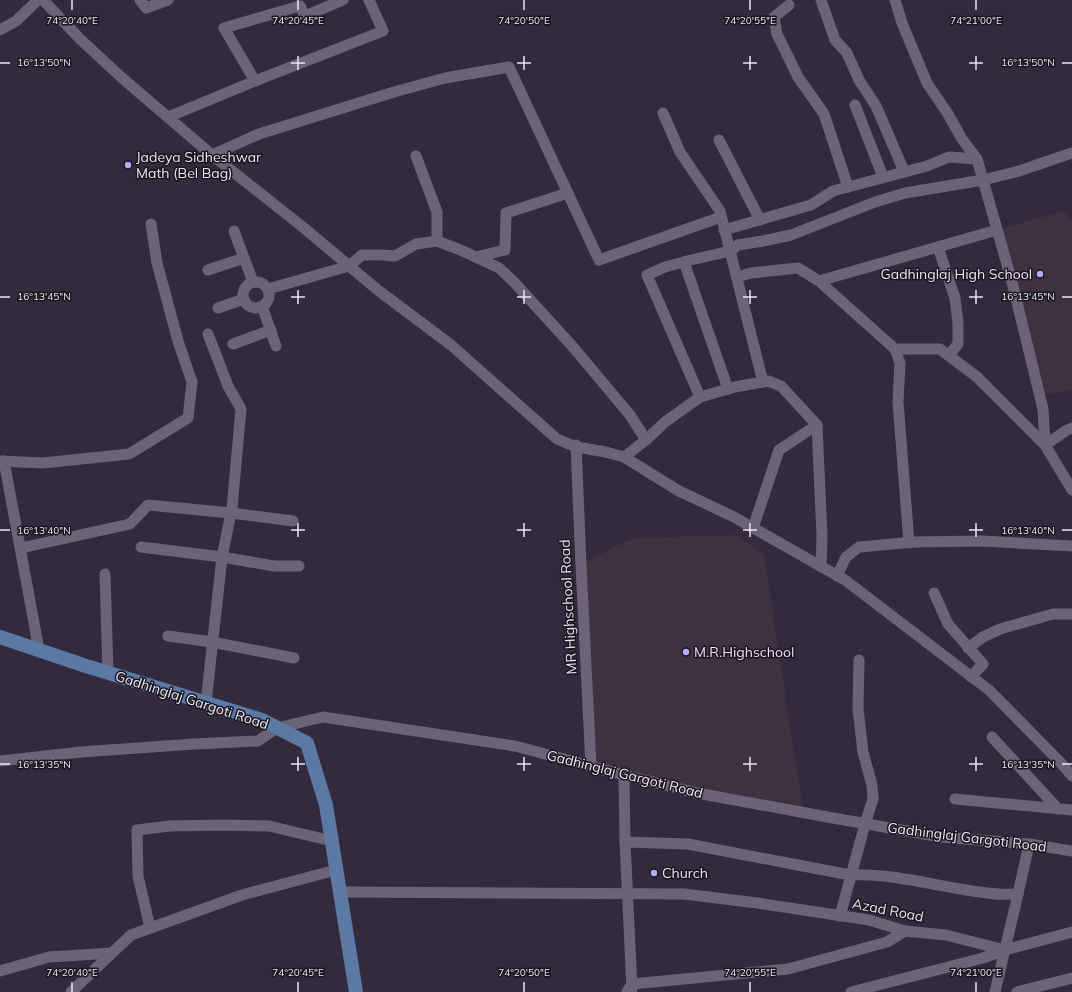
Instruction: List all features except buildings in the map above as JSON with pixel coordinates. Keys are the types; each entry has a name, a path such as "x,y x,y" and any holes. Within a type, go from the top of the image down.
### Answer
{"main road":[{"name":"Gadhinglaj Gargoti Road","path":"0,637 262,720 277,728"},
{"path":"277,728 307,743 326,805 356,992"}],"street":[{"path":"0,30 16,20 38,0"},
{"path":"43,0 116,73 212,155 379,291 451,345 557,439 576,446 606,452 624,458 679,491 734,517 845,580 988,690 1072,776"},
{"path":"140,0 146,8 168,0"},
{"path":"255,81 224,28 300,6 305,16 343,0"},
{"path":"168,117 383,31 369,0"},
{"path":"821,0 835,40 847,53 859,80 876,106 904,171"},
{"path":"896,0 902,23 927,84 948,114 962,139 977,159 1012,282 1042,409 1045,445"},
{"path":"789,5 774,17 776,34 798,77 824,114 848,187"},
{"path":"212,155 259,134 394,92 445,78 509,67 599,260 721,217"},
{"path":"855,105 883,177"},
{"path":"664,113 680,152 720,211 763,382"},
{"path":"719,140 760,220"},
{"path":"700,397 647,275 665,267 730,251 738,245 791,235 875,202 905,193 983,180 1019,171 1072,153"},
{"path":"416,156 436,212 436,241"},
{"path":"724,230 811,205 834,191 927,166 949,157 977,159"},
{"path":"476,257 505,250 506,213 568,193"},
{"path":"39,650 21,548 2,461 44,463 129,454 188,418 192,382 178,341 157,263 151,224"},
{"path":"819,281 998,230"},
{"path":"234,231 254,282"},
{"path":"268,289 349,266 362,255 395,256 416,244 436,241 499,268 518,286 583,358 630,415 646,440"},
{"path":"938,247 955,298 958,323 958,344 949,355"},
{"path":"208,270 244,258"},
{"path":"684,262 728,389"},
{"path":"737,277 752,273 798,268 819,281 895,349 900,363 898,402 909,543"},
{"path":"254,282 262,283 268,289 269,297 265,304 258,307 249,305 244,298 246,287 254,282"},
{"path":"218,308 244,298"},
{"path":"262,306 276,346"},
{"path":"233,344 271,330"},
{"path":"206,703 222,557 231,513 241,409 228,386 208,334"},
{"path":"895,349 940,349 977,377 1045,445 1072,490"},
{"path":"624,458 665,422 700,397 728,389 768,381 781,386 816,425 822,536 821,567"},
{"path":"753,528 779,450 816,425"},
{"path":"1045,445 1072,428"},
{"name":"MR Highschool Road","path":"576,446 591,766"},
{"path":"21,548 130,524 148,506 231,513 293,522"},
{"path":"837,576 846,557 858,547 909,543 982,541 1072,546"},
{"path":"141,547 222,557 274,566 299,566"},
{"path":"105,574 108,672"},
{"path":"934,593 948,624 983,664 971,677"},
{"path":"968,648 983,637 1000,629 1053,614 1072,614"},
{"path":"168,636 212,642 294,658"},
{"path":"840,916 864,824 873,799 872,784 863,752 858,709 858,660"},
{"name":"Gadhinglaj Gargoti Road","path":"277,728 323,717 515,746 697,793 941,837 1029,844 1072,851"},
{"path":"0,761 89,751 258,741 277,728"},
{"path":"992,736 1058,809"},
{"path":"624,775 630,989 788,969 887,942 905,931"},
{"path":"955,799 1072,810"},
{"path":"150,928 138,876 137,830 170,826 269,826 332,841"},
{"path":"625,842 688,844 851,875 864,874 905,878 988,893 1018,894"},
{"path":"995,992 1029,844"},
{"path":"71,992 130,935 242,895 336,870"},
{"name":"Azad Road","path":"340,892 684,894 757,903 869,920 905,931 946,934 1005,950"},
{"path":"851,992 983,958 1005,950 1072,932"},
{"path":"0,971 49,957 112,953"},
{"path":"1017,992 1072,978"}],"shaded area":[{"name":"Gadhinglaj High School","path":"1064,211 1072,222 1072,390 1039,395 997,230"},
{"path":"736,535 764,555 803,811 591,766 581,565 616,546 637,538"}],"place":[{"name":"Jadeya Sidheshwar Math (Bel Bag)","path":"128,165"},
{"name":"Gadhinglaj High School","path":"1040,274"},
{"name":"M.R.Highschool","path":"686,652"},
{"name":"Church","path":"654,873"}]}
